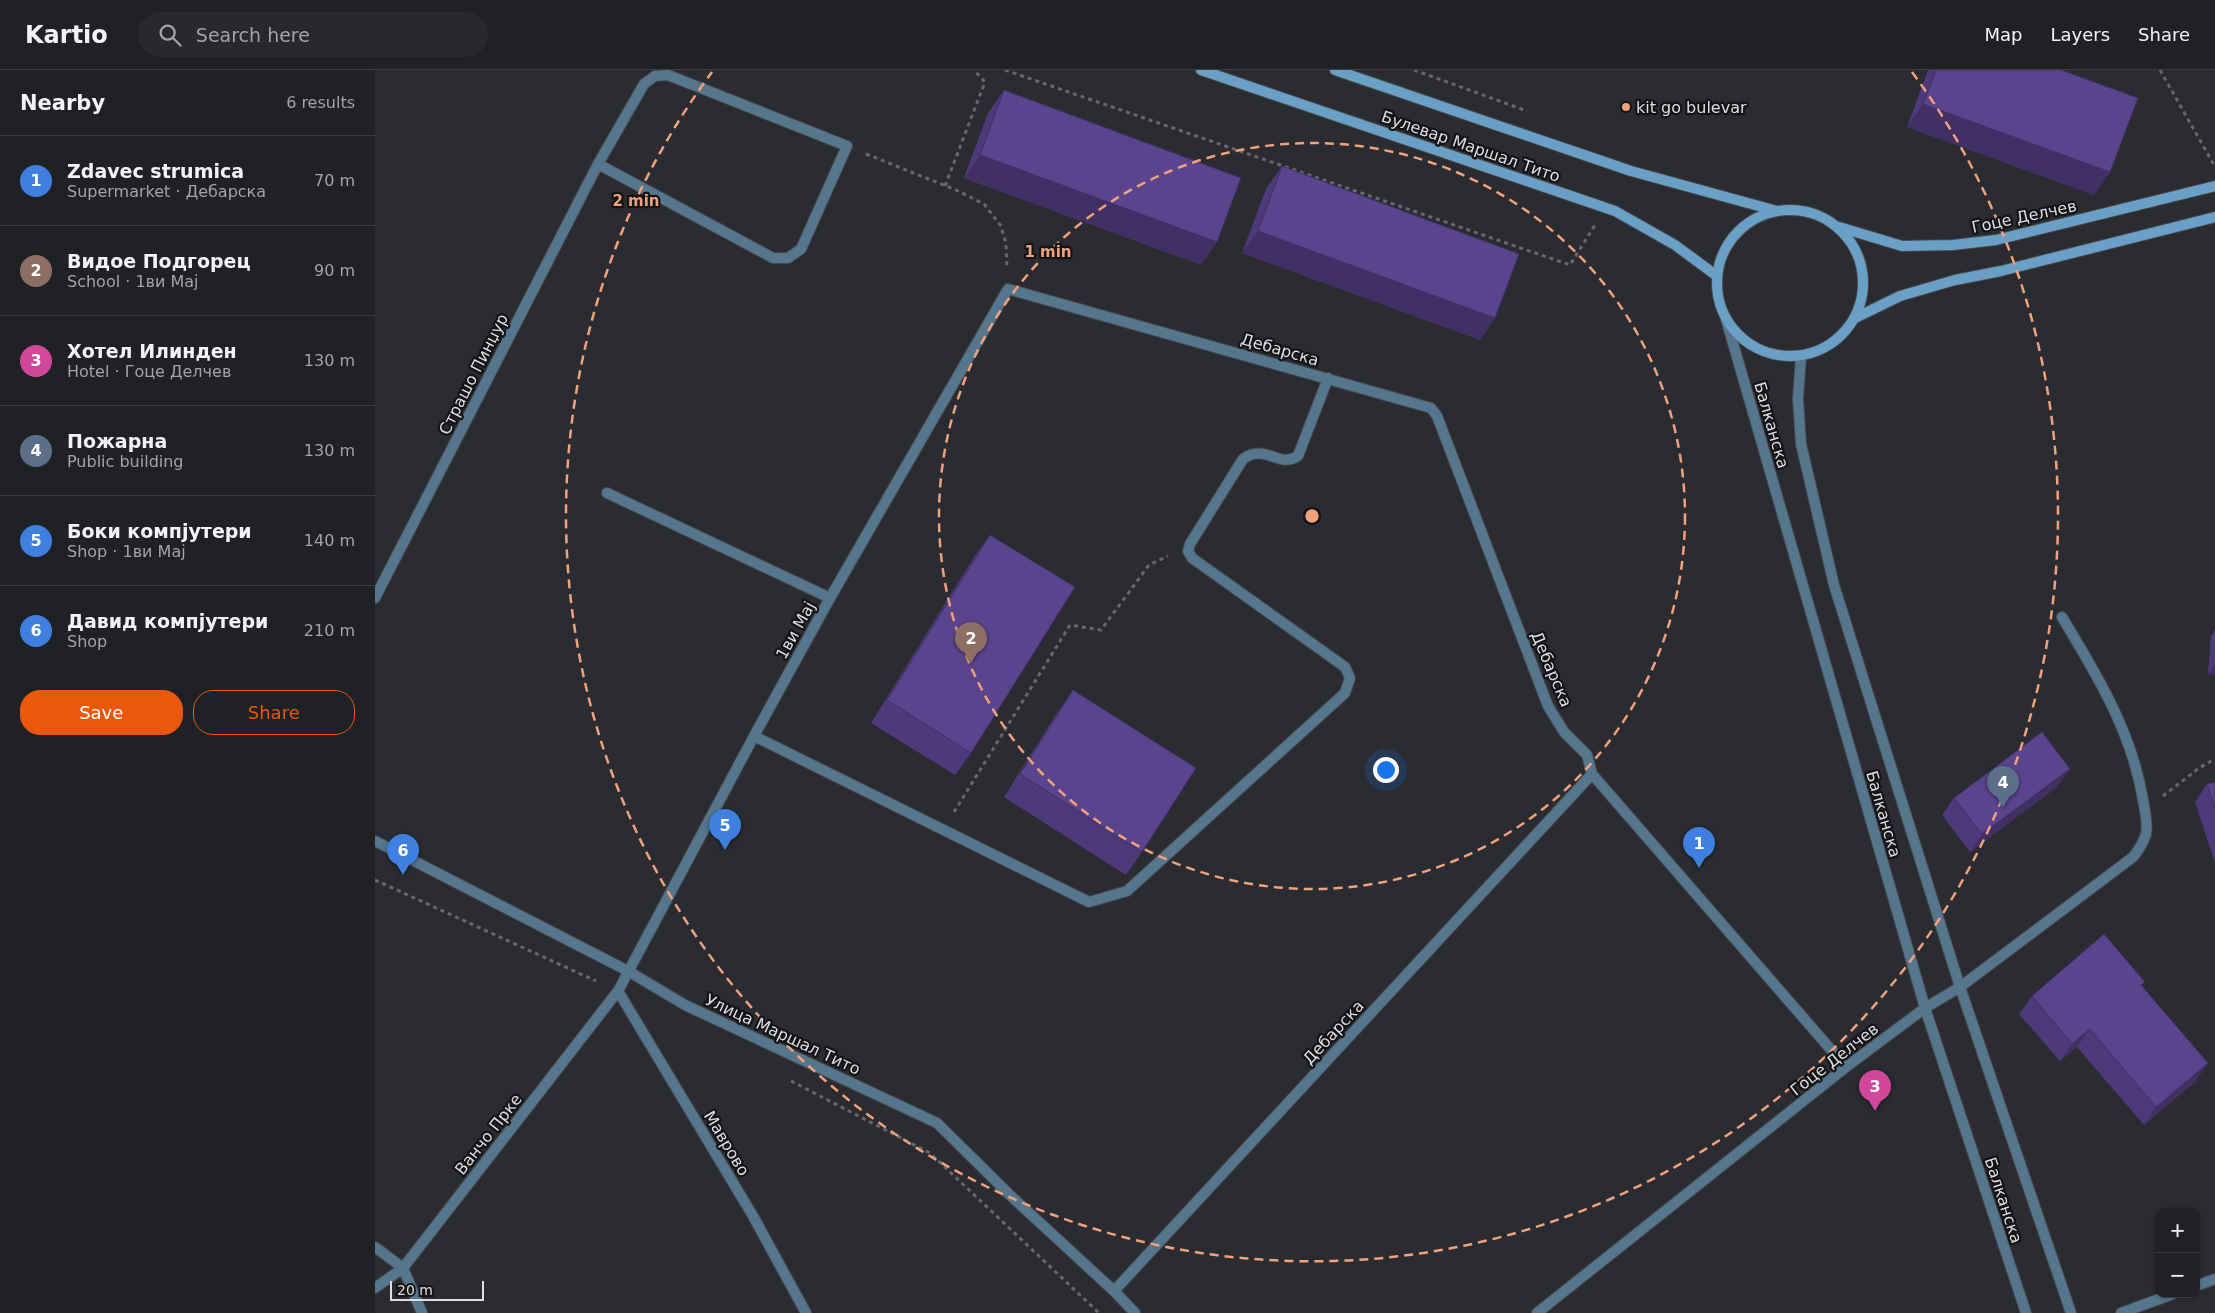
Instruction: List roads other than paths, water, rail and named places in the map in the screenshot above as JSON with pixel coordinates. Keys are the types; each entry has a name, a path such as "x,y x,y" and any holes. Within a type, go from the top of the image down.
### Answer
{"main road":[{"name":"Булевар Маршал Тито","path":"1201,70 1615,211 1675,245 1717,276"},
{"name":"Булевар Маршал Тито","path":"1335,70 1631,171 1777,211"},
{"name":"Гоце Делчев","path":"1839,228 1901,246 1970,243 1996,240 2215,186"},
{"path":"1795,210 1817,214 1839,228 1856,250 1863,273 1864,289 1855,318 1840,337 1824,349 1801,356 1765,352 1740,337 1726,319 1719,300 1717,276 1726,247 1742,228 1757,218 1777,211 1795,210"},
{"path":"1855,318 1900,296 1955,280 2001,271 2215,217"}],"street":[{"name":"Страшо Пинџур","path":"375,598 598,164 644,84 655,76 668,75 847,146 801,249 788,258 773,258 598,164"},
{"name":"Дебарска","path":"1008,289 1431,408 1437,416 1548,706 1564,732 1587,755 1592,774 1114,1291"},
{"name":"1ви Мај","path":"617,991 753,736 1008,289"},
{"name":"Балканска","path":"1726,319 1925,1008 2026,1313"},
{"name":"Балканска","path":"1801,356 1798,399 1801,444 1834,585 1960,987 2071,1313"},
{"path":"753,736 1089,902 1127,891 1345,693 1350,678 1345,667 1191,558 1188,551 1190,544 1243,459 1250,454 1259,452 1285,460 1293,460 1298,456 1327,378"},
{"path":"607,493 830,598"},
{"name":"Гоце Делчев","path":"1537,1313 1846,1067 1925,1008 1960,987 2133,857 2142,846 2146,832 2145,810 2139,772 2129,743 2104,687 2062,617"},
{"path":"1592,774 1846,1067"},
{"name":"Улица Маршал Тито","path":"375,841 628,971 685,1005 937,1123 1135,1313"},
{"name":"Ванчо Прке","path":"375,1288 403,1268 617,991"},
{"name":"Маврово","path":"617,991 753,1216 806,1313"},
{"path":"375,1247 403,1268 422,1313"},
{"path":"2200,1285 2215,1279"},
{"path":"2121,1313 2162,1298"}],"place":[{"name":"kit go bulevar","path":"1626,107"},
{"name":"Видое Подгорец","path":"971,663"},
{"name":"Пожарна","path":"2003,807"},
{"name":"Боки компјутери","path":"725,850"},
{"name":"Zdavec strumica","path":"1699,868"},
{"name":"Давид компјутери","path":"403,875"},
{"name":"Хотел Илинден","path":"1875,1111"}]}
